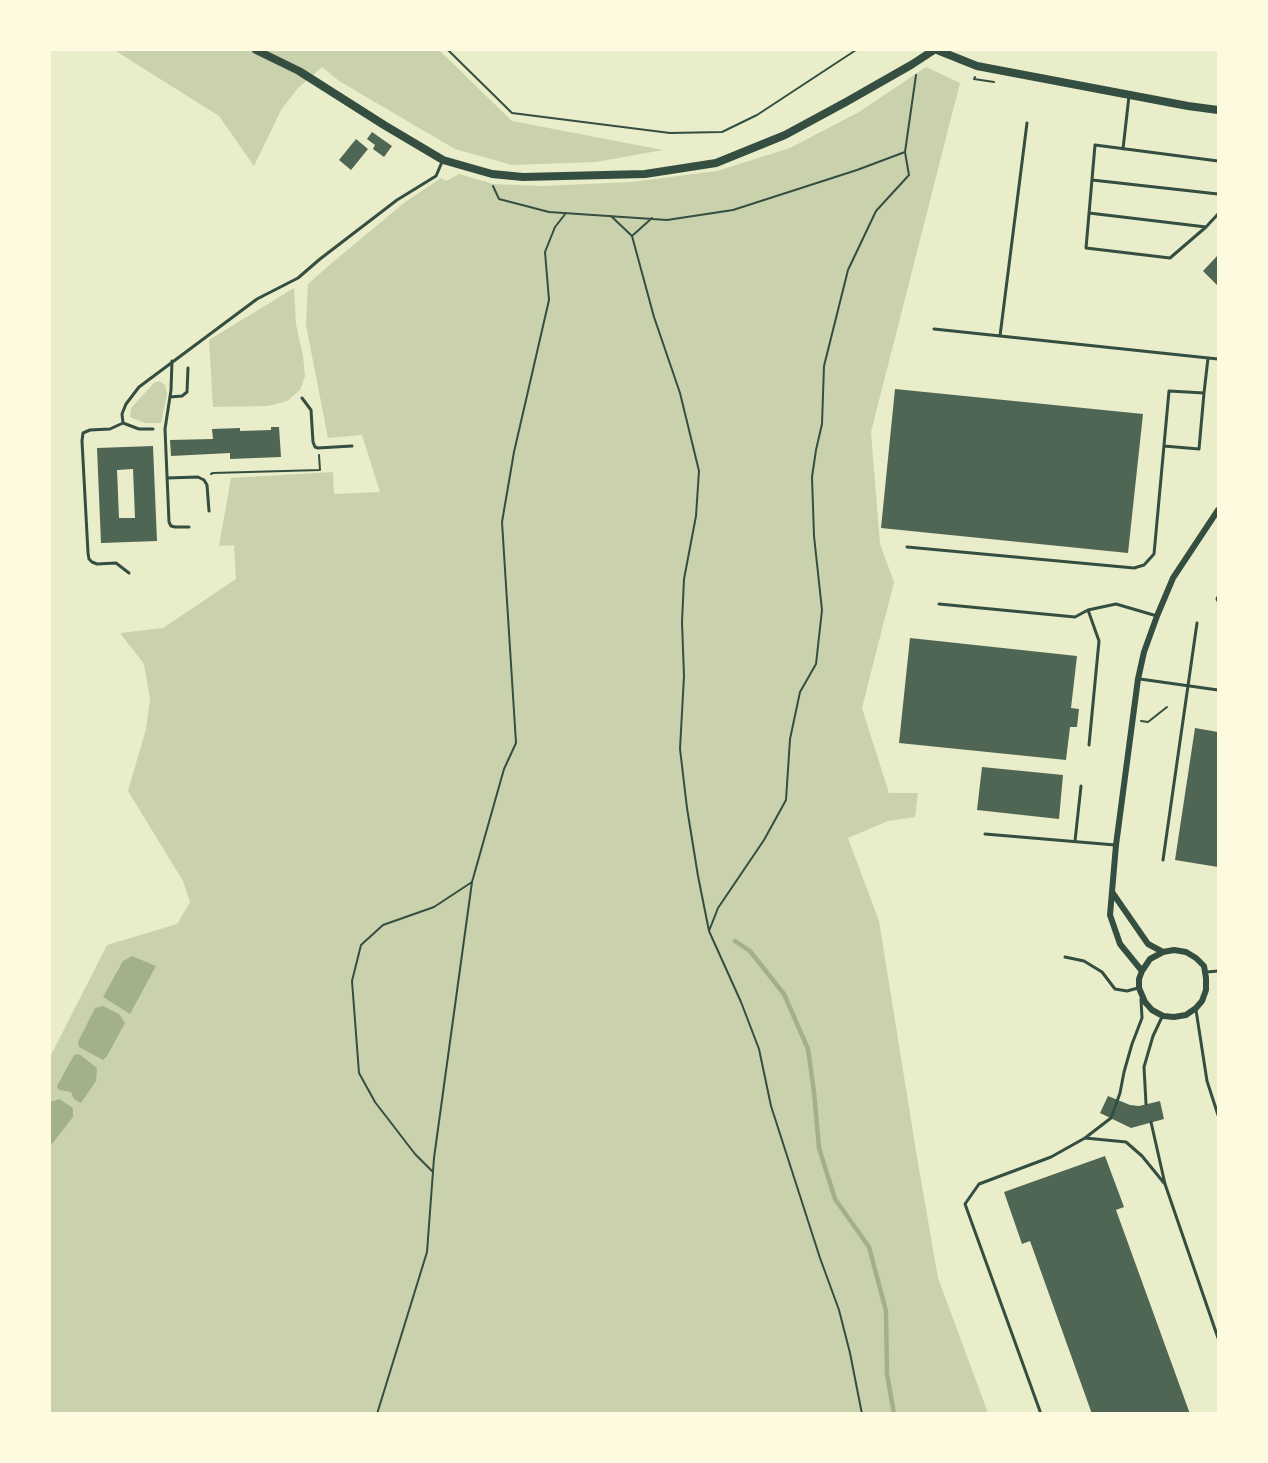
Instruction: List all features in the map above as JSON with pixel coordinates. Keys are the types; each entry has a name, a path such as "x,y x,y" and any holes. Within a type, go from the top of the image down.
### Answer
{"street":[{"path":"256,50 299,71 394,132 443,160 492,174 541,177 645,174 716,163 785,135 935,50 977,66 1218,110"},
{"path":"1142,971 1120,944 1110,915 1116,845 1138,679 1144,652 1173,578 1218,510"},
{"path":"1112,892 1148,944 1163,952"},
{"path":"1174,950 1186,952 1204,966 1206,990 1202,1001 1186,1015 1163,1016 1152,1010 1145,1002 1140,990 1139,979 1142,971 1150,959 1163,952 1174,950"}],"lane":[{"path":"1123,149 1129,94"},
{"path":"1000,336 1027,123"},
{"path":"1218,161 1095,145 1086,248 1170,258 1218,214"},
{"path":"123,423 122,414 126,404 139,387 256,299 298,278 397,200 436,176 443,160"},
{"path":"1092,180 1218,194"},
{"path":"1089,213 1206,227"},
{"path":"934,329 1218,359"},
{"path":"1164,446 1199,449 1208,358"},
{"path":"172,361 165,429 169,522 171,526 189,527"},
{"path":"170,397 182,396 187,392 188,368"},
{"path":"907,547 1134,568 1144,565 1154,554 1169,392 1204,393"},
{"path":"302,398 311,410 315,447 352,446"},
{"path":"129,573 116,563 97,564 89,559 83,433 90,430 110,429 123,423 140,429 153,429"},
{"path":"167,478 198,477 204,480 207,486 208,510"},
{"path":"939,604 1075,617 1088,610 1116,604 1157,616"},
{"path":"1088,610 1099,641 1089,745"},
{"path":"1162,860 1197,623"},
{"path":"1138,679 1218,690"},
{"path":"1075,841 1080,786"},
{"path":"985,834 1116,845"},
{"path":"1041,1413 965,1204 979,1184 1051,1157 1085,1138 1112,1118 1132,1044 1142,1018 1140,990 1115,989 1102,972 1084,961 1065,957"},
{"path":"1205,972 1218,971"},
{"path":"1196,1008 1207,1081 1218,1115"},
{"path":"1146,1104 1144,1067 1153,1036 1163,1016"},
{"path":"1151,1122 1165,1184 1218,1338"},
{"path":"1085,1138 1126,1142 1142,1156 1165,1184"}],"path":[{"path":"448,50 512,113 670,133 722,132 757,115 856,50"},
{"path":"709,932 718,908 764,840 786,800 790,739 800,692 816,664 822,610 814,536 812,477 822,424 824,366 848,270 876,211 909,175 905,152 916,74 912,64"},
{"path":"492,174 492,184 499,199 549,212 667,220 733,210 905,152"},
{"path":"377,1413 427,1252 433,1172 472,882 504,769 516,743 502,522 514,452 549,300 545,252 555,227 566,213"},
{"path":"611,216 632,236 654,317 680,393 699,471 696,516 684,579 682,622 684,676 680,749 687,808 709,932 741,1002 759,1050 771,1106 839,1310 862,1413"},
{"path":"632,236 652,218"},
{"path":"204,480 213,473 320,470 318,448"},
{"path":"433,1172 415,1154 375,1102 359,1073 352,981 362,945 383,926 434,907 472,882"}],"shaded area":[{"path":"114,50 439,50 512,121 663,150 596,162 512,165 455,149 339,81 322,67 298,88 281,110 254,166 219,116"},
{"path":"926,67 960,83 871,432 880,544 894,582 862,708 889,793 918,793 915,817 888,821 848,838 879,921 938,1278 988,1413 50,1413 50,1057 107,945 177,924 190,902 183,881 128,791 146,729 150,699 144,664 120,633 163,628 236,579 234,545 219,546 231,478 333,472 334,494 380,492 362,435 328,438 306,325 308,284 404,203 441,178 446,181 459,174 493,184 542,186 631,182 717,171 790,148 859,112"},
{"path":"294,288 296,324 305,376 300,390 287,401 268,406 213,407 209,340"},
{"path":"159,381 165,385 167,394 161,423 145,423 130,417 131,408 154,383"},
{"path":"132,956 156,966 130,1014 103,997 123,961"},
{"path":"103,1006 119,1014 125,1023 103,1060 79,1047 78,1042 95,1008"},
{"path":"79,1054 97,1068 96,1081 81,1103 74,1099 71,1092 59,1090 57,1086 74,1055"},
{"path":"59,1099 73,1108 73,1117 50,1144 50,1102"}],"building":[{"path":"372,132 392,146 384,157 373,149 375,145 367,139"},
{"path":"356,139 368,149 351,170 339,160"},
{"path":"1218,255 1218,286 1203,271"},
{"path":"895,389 1143,414 1128,553 881,528"},
{"path":"271,427 279,427 281,457 230,459 230,453 171,456 170,440 213,439 212,429 271,430"},
{"path":"153,446 157,541 101,543 97,448","holes":["133,469 135,518 119,518 117,470"]},
{"path":"910,638 1077,656 1071,708 1079,709 1077,727 1070,727 1066,760 899,743"},
{"path":"1195,728 1218,732 1218,867 1175,860"},
{"path":"982,767 1063,775 1059,819 977,810"},
{"path":"1108,1096 1130,1105 1139,1106 1160,1101 1164,1119 1131,1128 1100,1113"},
{"path":"1105,1156 1124,1207 1116,1210 1190,1414 1092,1414 1030,1241 1022,1244 1004,1192"}],"waterway":[{"path":"735,941 750,951 784,994 808,1049 819,1148 835,1199 869,1247 886,1311 887,1374 894,1414"}]}
